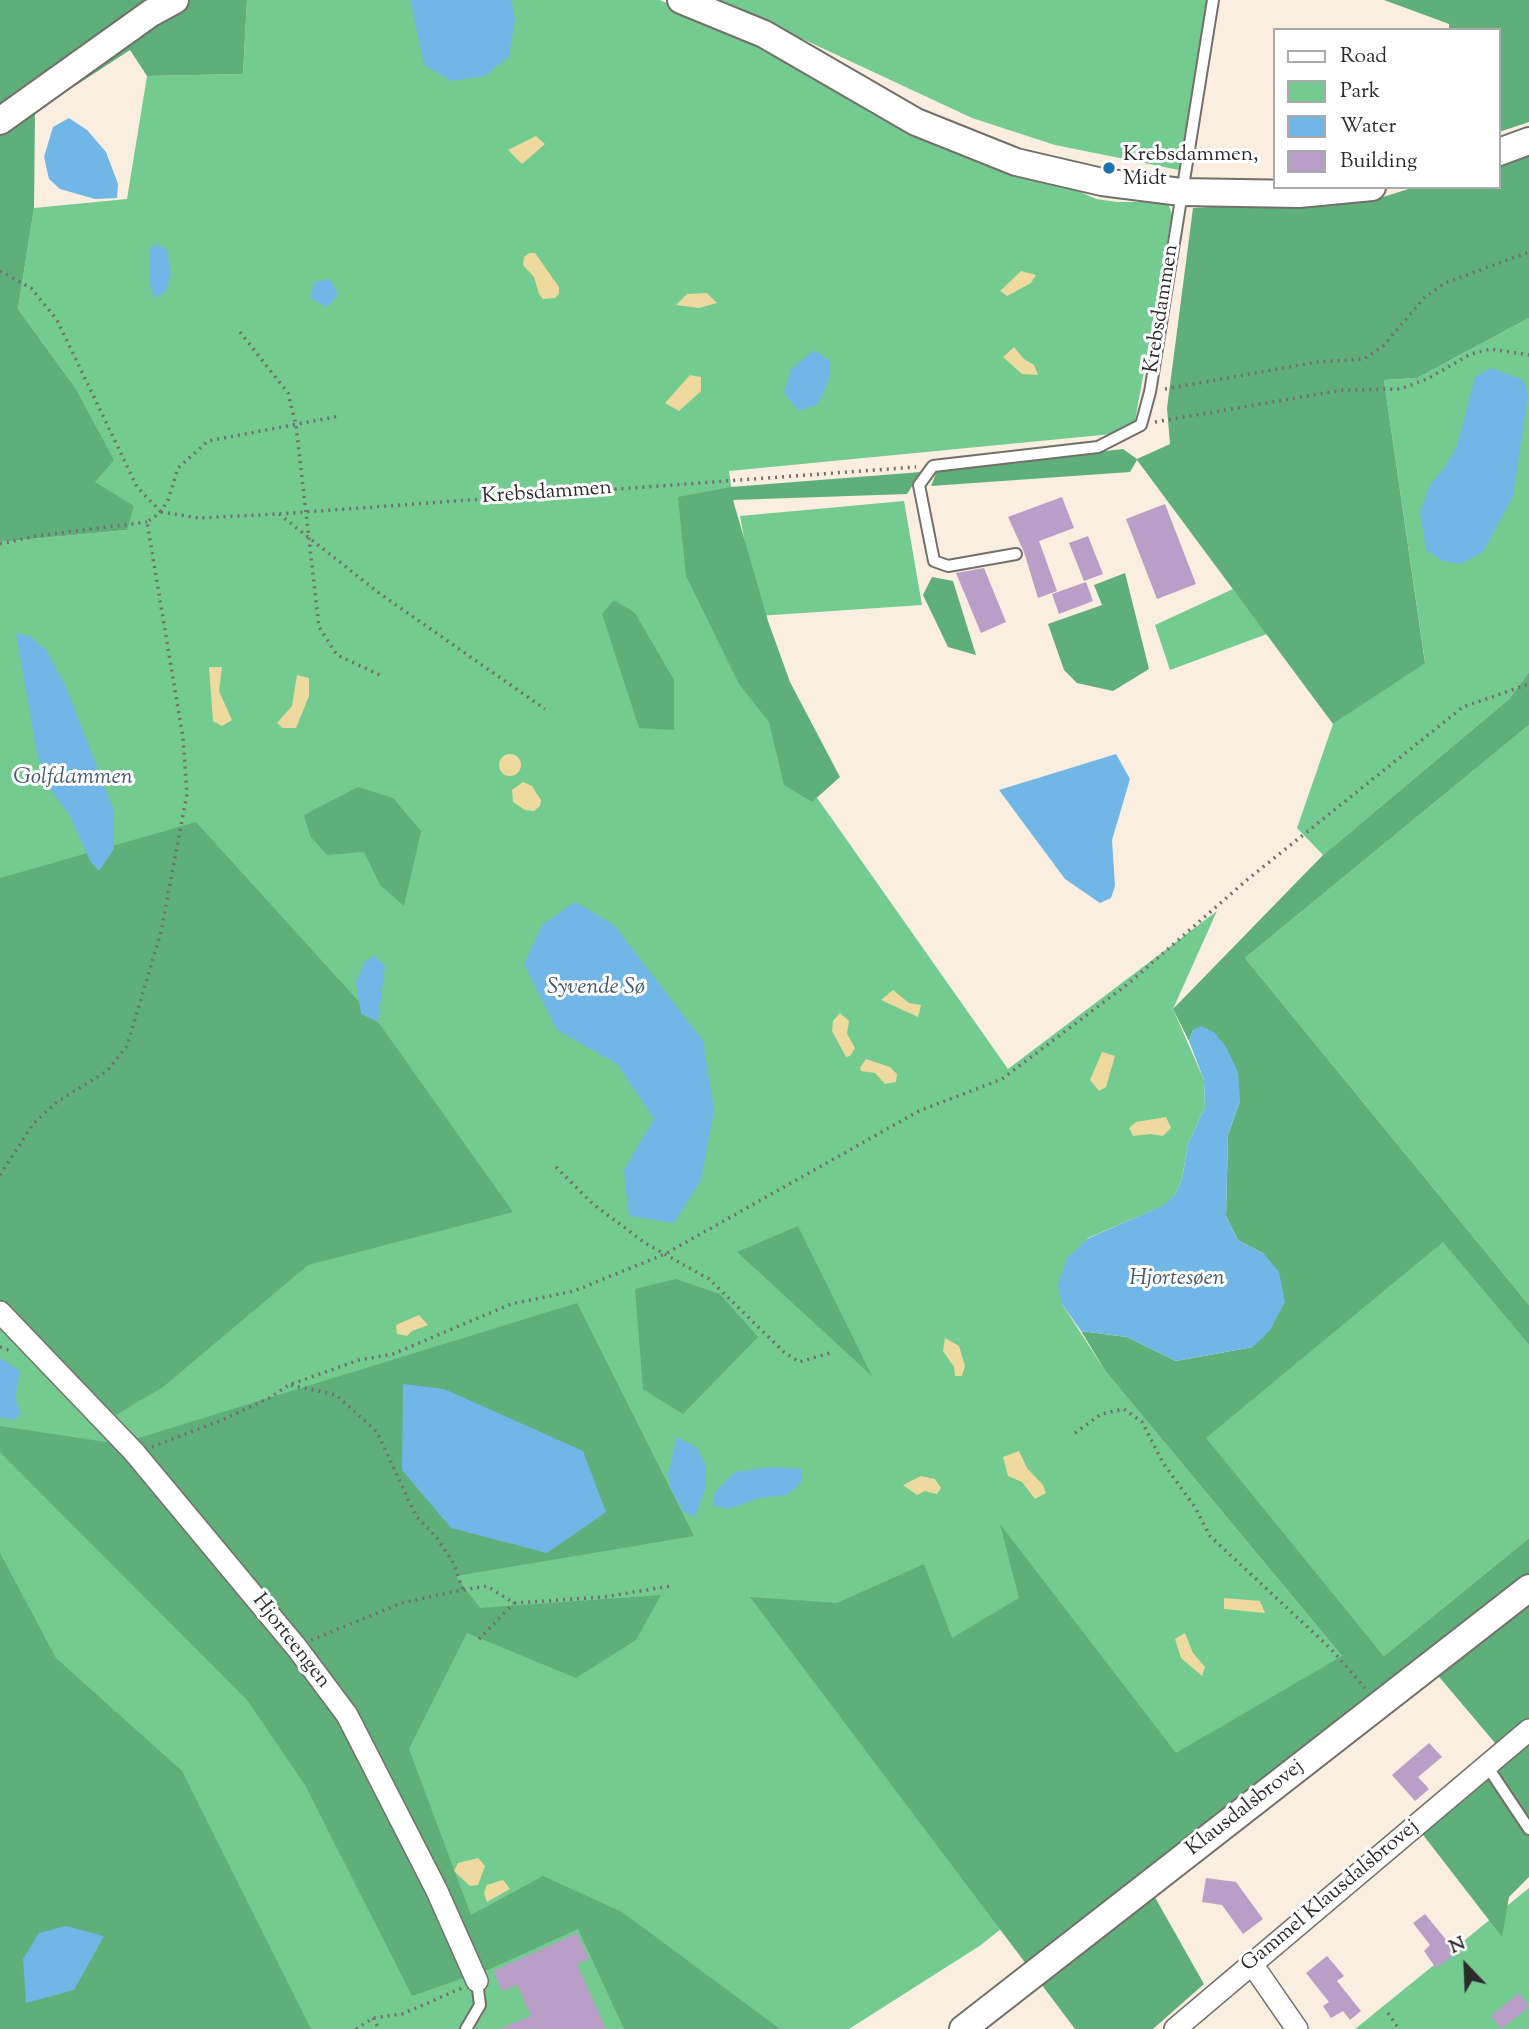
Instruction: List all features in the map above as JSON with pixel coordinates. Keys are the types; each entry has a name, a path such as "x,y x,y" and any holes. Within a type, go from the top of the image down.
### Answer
{"street":[{"path":"0,121 150,13 175,0"},
{"path":"681,0 764,34 916,122 1016,162 1102,182 1181,192 1299,194 1351,189"},
{"path":"1501,151 1529,141"},
{"name":"Hjorteengen","path":"0,1312 134,1452 297,1648 346,1715 381,1777 477,1980"},
{"name":"Klausdalsbrovej","path":"963,2029 1529,1588"},
{"name":"Gammel Klausdalsbrovej","path":"1175,2029 1529,1730"},
{"path":"1252,1964 1297,2029"}],"lane":[{"name":"Krebsdammen","path":"1141,425 1150,392 1213,0"},
{"path":"1016,554 948,566 933,561 919,485 933,466 1098,447 1141,425"},
{"path":"1487,1766 1529,1829"},
{"name":"Hjorteengen","path":"466,2029 480,2004 477,1980"}],"path":[{"path":"1150,392 1317,362 1364,359 1383,346 1423,298 1445,283 1529,252"},
{"path":"0,271 31,288 57,320 137,487 161,512"},
{"path":"240,332 288,393 296,425 320,627 337,655 382,676"},
{"path":"1141,425 1343,390 1400,389 1427,379 1471,354 1491,349 1529,355"},
{"path":"0,544 36,536 147,522 161,512 178,468 208,441 340,416"},
{"name":"Krebsdammen","path":"161,512 199,518 279,514 933,466"},
{"path":"279,514 380,593 545,709"},
{"path":"0,1175 34,1123 57,1102 107,1072 127,1046 162,932 187,794 183,738 147,522"},
{"path":"134,1452 180,1438 222,1420 269,1398 289,1385 359,1360 393,1354 511,1304 574,1291 665,1254 919,1111 1002,1079 1129,983 1248,879 1463,707 1529,684"},
{"path":"556,1167 593,1204 645,1243 709,1279 784,1352 799,1362 830,1353"},
{"path":"289,1385 336,1395 377,1432 416,1516 454,1564 463,1590"},
{"path":"1075,1433 1101,1414 1124,1409 1142,1422 1163,1463 1195,1507 1209,1535 1331,1649 1380,1706"},
{"path":"297,1648 336,1628 402,1603 487,1586 514,1603 604,1597 671,1586"},
{"path":"480,1639 514,1603"},
{"path":"356,2029 373,2018 402,2014 477,1980"},
{"path":"1388,2013 1399,2029"},
{"path":"373,2018 379,2029"}],"green space":[{"path":"0,0 247,0 243,74 147,76 130,50 35,112 34,208 18,309 74,386 114,460 95,482 134,506 127,530 0,542"},
{"path":"247,0 660,0 1096,199 1117,202 1168,202 1172,215 1133,432 729,471 746,590 794,765 1008,1069 1217,911 1173,1009 1204,1080 1205,1107 1188,1144 1182,1179 1175,1195 1165,1205 1088,1238 1062,1304 1106,1372 1342,1656 981,1945 849,2029 0,2029 0,542 127,530 95,482 74,386 18,309 34,208 127,199 147,76 243,74"},
{"path":"719,0 1207,0 1179,170 1055,145 972,118"},
{"path":"1384,0 1529,0 1529,122 1501,131 1501,28 1449,28 1449,24"},
{"path":"1529,152 1529,318 1417,378 1384,380 1425,663 1333,724 1137,460 1130,472 931,486 937,471 1123,449 1137,459 1170,444 1167,408 1193,208 1383,197 1409,189 1501,189 1501,160"},
{"path":"1529,318 1529,672 1509,699 1323,855 1297,828 1333,724 1425,662 1384,380 1417,378"},
{"path":"921,472 907,494 733,500 768,621 790,682 840,777 812,802 784,785 769,722 739,684 686,576 678,497 731,487"},
{"path":"904,501 922,605 758,616 740,516"},
{"path":"1125,573 1149,669 1113,691 1077,683 1064,670 1048,624 1102,605 1094,585"},
{"path":"932,577 953,581 976,655 948,647 923,595"},
{"path":"1233,589 1267,634 1170,670 1155,625"},
{"path":"614,600 635,613 674,680 674,730 639,728 602,614"},
{"path":"1529,672 1529,725 1245,958 1529,1305 1529,1345 1443,1242 1206,1438 1384,1656 1529,1538 1529,1877 1509,1897 1502,1937 1417,1827 1495,1743 1424,1659 1144,1878 1204,1984 1153,2029 1075,2029 750,1597 837,1603 924,1564 952,1638 1019,1598 1000,1524 1176,1753 1342,1656 1106,1372 1081,1331 1127,1337 1176,1361 1253,1347 1264,1254 1238,1240 1226,1216 1228,1135 1240,1101 1193,1030 1189,1041 1173,1009 1323,855 1509,699"},
{"path":"1529,725 1529,1305 1245,958"},
{"path":"358,787 393,798 421,831 404,906 380,885 364,852 327,855 310,836 304,815"},
{"path":"196,822 381,1026 513,1212 308,1265 163,1387 116,1415 43,1352 0,1321 0,878"},
{"path":"798,1226 872,1376 737,1252"},
{"path":"1443,1241 1529,1345 1529,1538 1384,1656 1205,1438"},
{"path":"676,1279 720,1294 758,1337 683,1414 643,1389 635,1289"},
{"path":"577,1303 694,1536 456,1576 480,1608 661,1595 636,1640 576,1678 467,1633 409,1749 471,1915 543,1876 622,1912 780,2029 624,2029 578,1929 490,1969 412,1996 305,1785 247,1700 0,1452 0,1426 119,1444"},
{"path":"0,1553 56,1658 182,1771 311,2029 0,2029"},
{"path":"1529,1888 1529,2029 1355,2029"}],"sand":[{"path":"536,136 545,144 522,164 508,150"},
{"path":"535,253 559,287 559,294 555,298 543,299 539,294 534,277 523,265 524,257"},
{"path":"1021,271 1036,275 1031,283 1007,296 1000,291"},
{"path":"707,293 717,303 699,308 676,305 687,294"},
{"path":"1014,347 1024,359 1034,365 1038,375 1022,374 1003,357"},
{"path":"690,375 701,377 701,391 679,411 665,403"},
{"path":"209,667 222,667 219,691 232,720 222,726 213,721"},
{"path":"297,675 309,678 309,696 296,728 283,728 277,723 292,706"},
{"path":"510,754 518,757 521,765 518,773 510,776 502,773 499,765 502,757"},
{"path":"523,782 532,786 541,800 540,806 534,811 525,810 513,802 512,790"},
{"path":"893,990 909,1003 921,1005 918,1017 881,1000"},
{"path":"840,1013 849,1021 847,1034 855,1048 850,1056 846,1057 832,1031 833,1021"},
{"path":"1102,1052 1115,1056 1106,1087 1099,1091 1090,1080"},
{"path":"866,1059 890,1067 897,1074 896,1082 885,1084 875,1073 861,1071"},
{"path":"1166,1117 1171,1128 1163,1136 1133,1136 1129,1128 1136,1122"},
{"path":"419,1315 428,1325 412,1331 407,1336 397,1334 396,1325"},
{"path":"945,1338 959,1346 965,1366 962,1376 955,1376 954,1367 943,1351"},
{"path":"1019,1451 1027,1468 1043,1485 1046,1493 1035,1499 1022,1482 1008,1476 1003,1457"},
{"path":"921,1476 935,1479 941,1488 937,1494 925,1491 917,1495 903,1485"},
{"path":"1224,1598 1260,1601 1265,1613 1224,1609"},
{"path":"1185,1633 1193,1653 1205,1667 1202,1676 1181,1658 1175,1639"},
{"path":"478,1858 485,1866 478,1885 470,1886 454,1871 458,1863"},
{"path":"503,1880 510,1889 487,1902 484,1893 487,1885"}],"water":[{"path":"410,0 511,0 515,19 509,56 485,76 451,81 424,65"},
{"path":"69,118 87,130 106,152 118,184 117,198 95,199 60,189 49,179 44,157 53,127"},
{"path":"158,244 167,250 171,275 165,293 154,298 149,280 149,249"},
{"path":"330,279 338,295 327,307 310,298 314,282"},
{"path":"814,350 829,360 830,377 818,404 799,411 784,393 791,369"},
{"path":"1491,368 1523,380 1528,395 1513,496 1483,552 1460,564 1443,561 1426,550 1420,512 1430,485 1457,446 1475,377"},
{"name":"Golfdammen","path":"16,633 29,636 46,650 66,687 114,811 114,849 99,871 90,861 69,814 51,791 37,754"},
{"path":"1116,754 1130,779 1112,840 1115,886 1111,898 1100,903 1065,879 999,790"},
{"name":"Syvende Sø","path":"575,902 614,925 703,1041 714,1110 701,1180 674,1223 629,1216 624,1170 654,1119 617,1064 557,1030 524,964 542,925"},
{"path":"375,956 385,966 378,1022 361,1014 356,982 365,961"},
{"name":"Hjortesøen","path":"1201,1026 1214,1032 1226,1047 1238,1072 1240,1101 1228,1135 1226,1216 1238,1240 1264,1254 1279,1272 1285,1302 1270,1330 1253,1347 1176,1361 1127,1337 1081,1331 1062,1304 1058,1285 1067,1258 1089,1238 1164,1205 1175,1195 1182,1179 1188,1144 1205,1107 1204,1080 1189,1041 1193,1030"},
{"path":"0,1358 20,1371 15,1398 21,1414 14,1420 0,1417"},
{"path":"403,1384 444,1389 583,1451 606,1512 547,1553 451,1528 402,1470"},
{"path":"677,1437 697,1448 706,1466 706,1487 695,1517 684,1512 670,1488 668,1474"},
{"path":"772,1467 802,1469 802,1482 787,1495 759,1498 729,1509 713,1506 715,1492 735,1472"},
{"path":"66,1926 104,1936 74,1990 26,2003 23,1959 39,1933"}],"building":[{"path":"1062,497 1074,528 1039,541 1057,591 1038,598 1024,552 1008,517"},
{"path":"1165,504 1196,584 1157,599 1126,519"},
{"path":"1088,536 1103,574 1084,581 1069,543"},
{"path":"984,568 1006,622 981,633 956,573"},
{"path":"1086,582 1093,601 1059,614 1052,594"},
{"path":"1429,1743 1442,1757 1418,1777 1429,1789 1415,1801 1392,1775"},
{"path":"1206,1878 1236,1882 1263,1919 1243,1934 1222,1905 1202,1902"},
{"path":"1425,1914 1457,1953 1436,1968 1424,1951 1430,1945 1413,1923"},
{"path":"577,1933 589,1959 577,1964 606,2029 499,2029 531,2016 517,1985 502,1991 493,1971"},
{"path":"1327,1956 1344,1976 1337,1981 1361,2011 1350,2020 1343,2011 1331,2018 1323,2006 1329,2002 1306,1973"},
{"path":"1519,1993 1529,2007 1501,2029 1491,2016"}],"place":[{"name":"Krebsdammen, Midt","path":"1109,168"}]}
